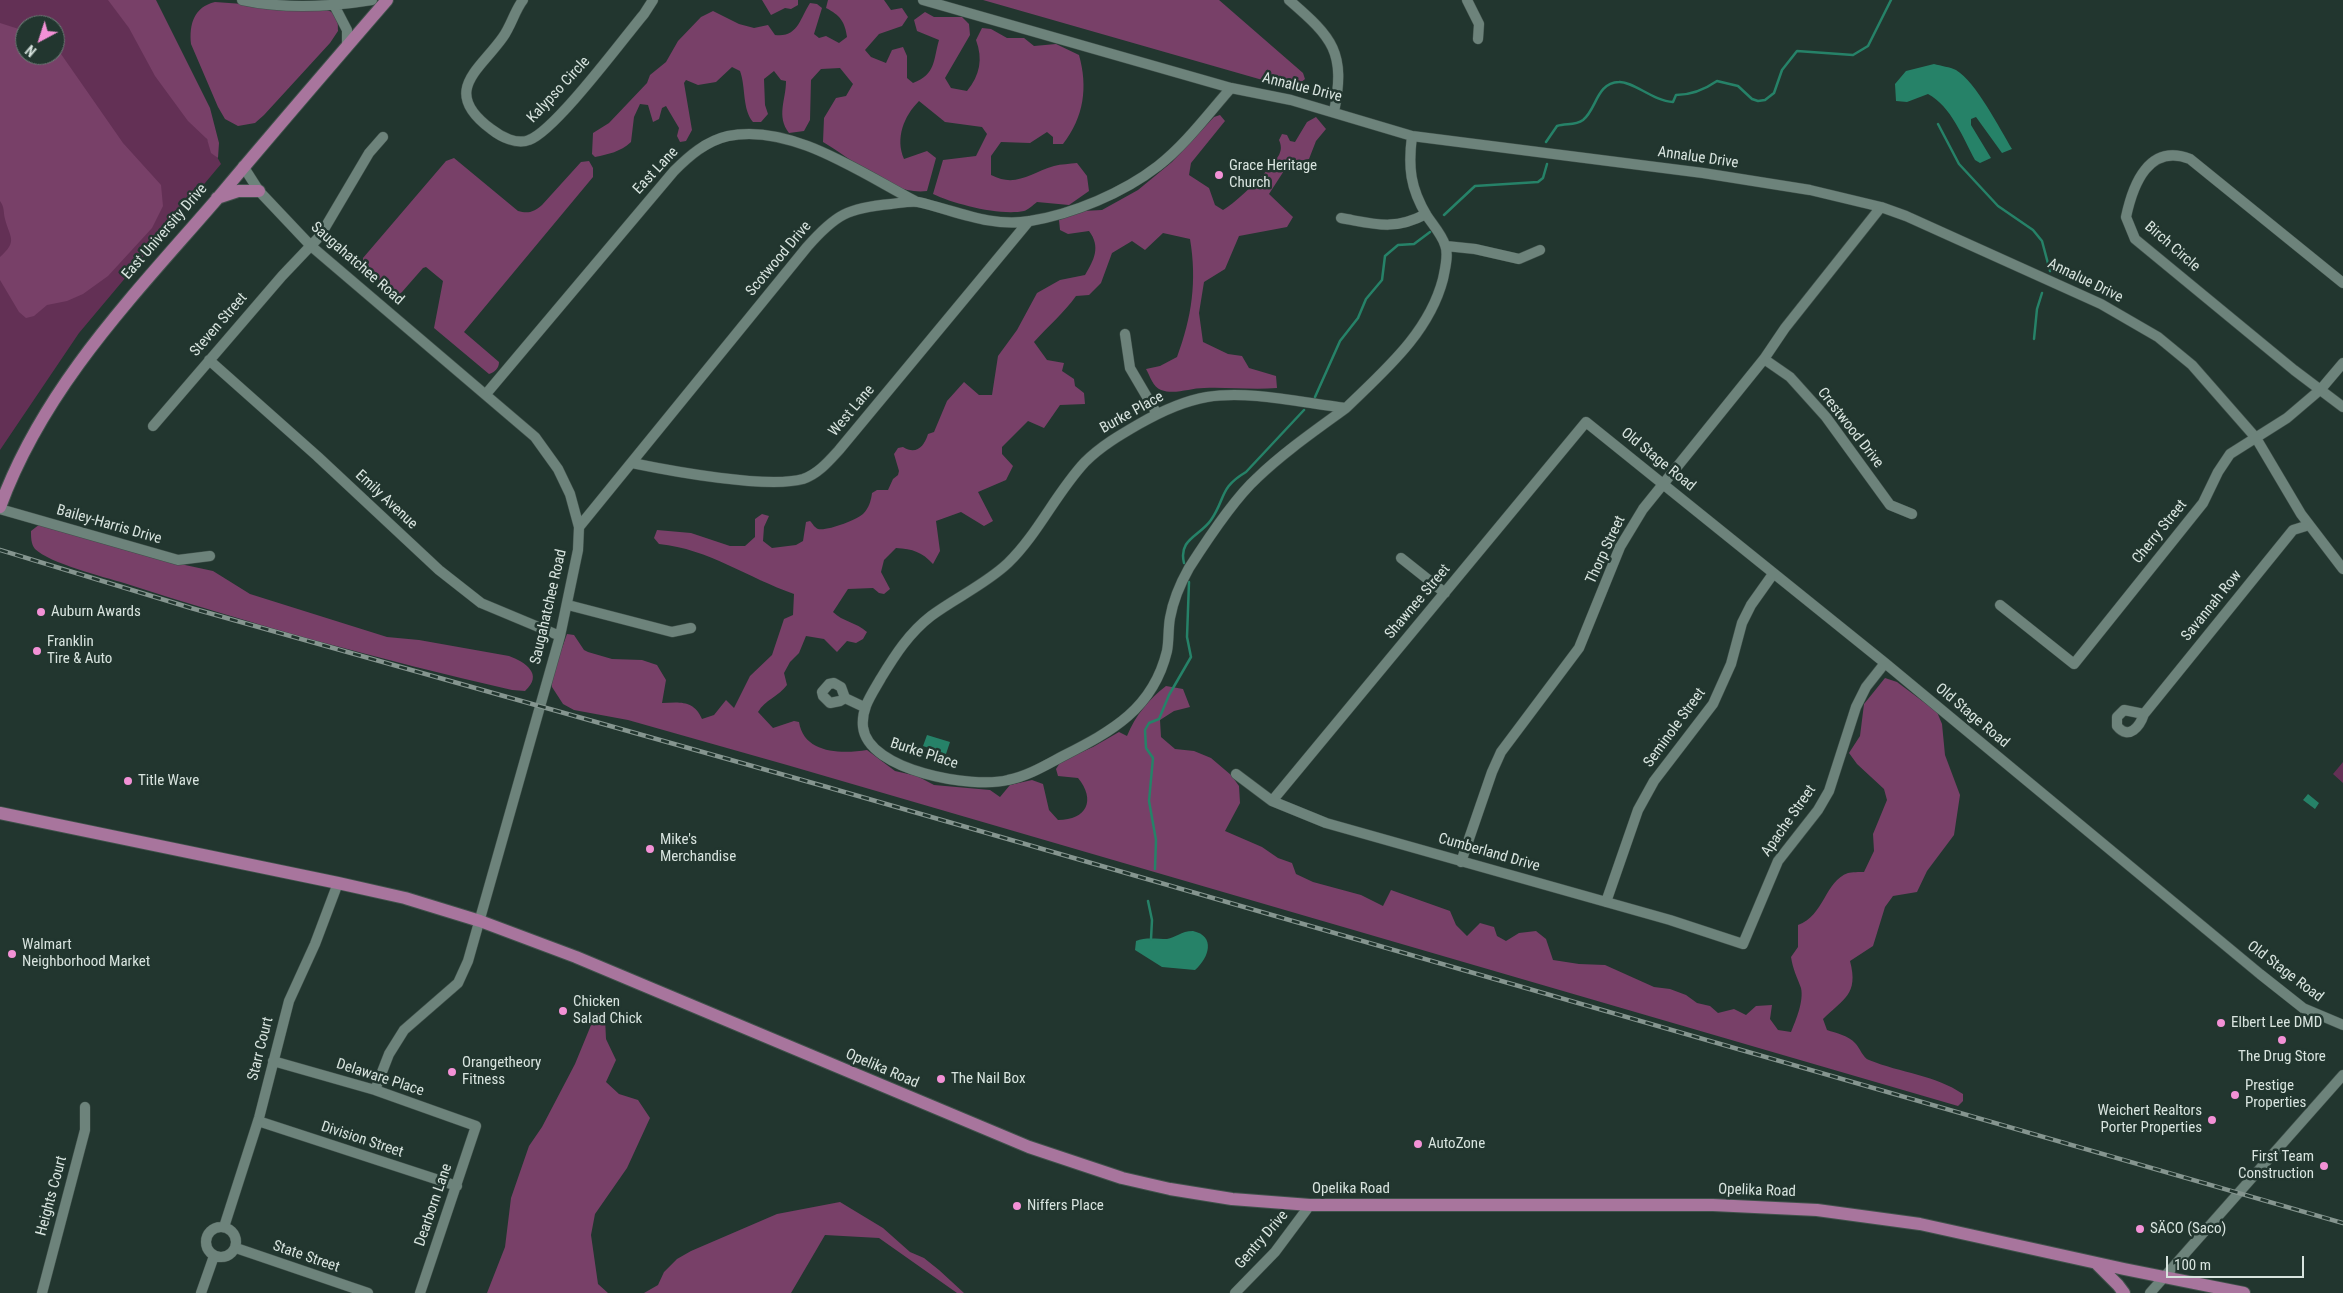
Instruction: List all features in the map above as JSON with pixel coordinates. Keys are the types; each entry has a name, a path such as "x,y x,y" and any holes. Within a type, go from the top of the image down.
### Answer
{"main road":[{"name":"East University Drive","path":"0,508 14,470 30,439 89,349 133,293 387,0"},
{"path":"217,198 238,191 259,191"},
{"name":"Opelika Road","path":"0,813 405,898 480,921 576,957 937,1110 1075,1164 1122,1178 1180,1191 1258,1202 1310,1205 1713,1205 1817,1210 1920,1224 2095,1263 2244,1293"},
{"path":"2095,1263 2124,1293"}],"street":[{"path":"242,0 276,6 334,5 372,0"},
{"name":"Kalypso Circle","path":"520,1 505,35 470,76 467,96 469,106 482,122 498,135 518,142 528,141 537,136 560,114 644,14 653,0"},
{"name":"Annalue Drive","path":"923,0 1231,88 1259,92 1334,112 1412,136 1702,173 1810,190 1882,207 2003,258 2101,304 2158,337 2192,365 2256,438 2309,525 2343,569"},
{"path":"1289,0 1317,25 1334,48 1339,80 1334,112"},
{"path":"1467,0 1479,24 1478,39"},
{"path":"334,5 347,30 348,46"},
{"name":"Scotwood Drive","path":"579,527 821,230 839,216 860,207 916,202 964,216 996,222 1029,221 1070,210 1131,184 1158,166 1182,144 1231,88"},
{"name":"East Lane","path":"486,394 674,171 697,150 726,136 758,133 788,138 846,165 916,202"},
{"path":"1412,136 1409,161 1411,182 1426,214 1446,246 1475,249 1519,259 1540,250"},
{"name":"Steven Street","path":"152,426 282,276 320,236 369,153 383,137"},
{"name":"Birch Circle","path":"2343,283 2190,159 2180,155 2168,155 2156,159 2147,166 2141,175 2128,205 2126,217 2135,239 2294,370 2343,406"},
{"name":"Saugahatchee Road","path":"243,166 259,191 311,246 486,394 545,448 565,483 579,527 578,550 568,605 468,960 458,982 404,1030 388,1054 375,1090"},
{"name":"Thorp Street","path":"1461,862 1492,772 1501,752 1579,648 1624,541 1643,509 1764,359 1785,328 1882,207"},
{"path":"1341,218 1379,225 1400,225 1426,214"},
{"name":"West Lane","path":"632,463 740,479 784,483 805,478 824,466 839,450 1029,221"},
{"name":"Burke Place","path":"1346,408 1247,395 1225,394 1204,397 1157,414 1108,442 1085,463 1006,565 917,628 891,662 864,707 863,726 865,736 877,753 886,759 936,776 968,783 989,784 1010,780 1040,768 1116,727 1140,706 1158,680 1167,649 1170,617 1179,585 1222,522 1254,480 1297,444 1346,408 1386,369 1428,320 1438,297 1446,269 1446,246"},
{"path":"1125,334 1130,368 1157,414"},
{"name":"Crestwood Drive","path":"1764,359 1790,377 1826,417 1890,505 1912,514"},
{"name":"Emily Avenue","path":"208,360 317,456 439,570 481,603 560,636"},
{"name":"Cherry Street","path":"2000,606 2074,664 2203,503 2218,472 2230,454 2287,418 2321,389 2343,364"},
{"name":"Old Stage Road","path":"1586,422 1885,663 2260,974 2303,1008 2343,1025"},
{"name":"Shawnee Street","path":"1272,801 1586,422"},
{"name":"Bailey-Harris Drive","path":"0,508 178,560 210,556"},
{"name":"Savannah Row","path":"2144,714 2293,530 2309,525"},
{"path":"1401,558 1444,593"},
{"name":"Seminole Street","path":"1606,902 1638,810 1654,781 1712,704 1728,671 1742,623 1751,604 1773,574"},
{"path":"568,605 672,632 691,628"},
{"name":"Apache Street","path":"1743,944 1767,881 1778,861 1818,810 1829,791 1856,707 1866,687 1885,663"},
{"path":"845,698 864,707"},
{"name":"Cumberland Drive","path":"1236,774 1272,801 1326,823 1606,902 1743,944"},
{"name":"Starr Court","path":"224,1227 258,1121 289,1001 315,944 338,883"},
{"name":"Delaware Place","path":"273,1061 375,1090 476,1126"},
{"path":"2150,1293 2343,1075"},
{"name":"Heights Court","path":"42,1293 85,1130 85,1107"},
{"name":"Division Street","path":"258,1121 457,1186"},
{"name":"Dearborn Lane","path":"420,1293 476,1126"},
{"name":"Gentry Drive","path":"1235,1293 1280,1247 1310,1205"},
{"path":"224,1227 235,1234 236,1248 224,1258 214,1256 208,1250 206,1237 215,1228 224,1227"},
{"name":"State Street","path":"236,1248 368,1293"},
{"path":"202,1293 214,1256"}],"shaded area":[{"path":"0,0 150,0 207,139 221,164 79,333 0,450"},
{"path":"108,0 156,0 210,108 219,143 218,158 211,153 207,139 188,121 155,76 129,28"},
{"path":"762,0 798,0 798,5 791,9 785,8 771,15"},
{"path":"828,0 884,0 891,10 902,8 908,17 902,26 879,34 865,50 871,57 886,63 892,50 903,47 907,56 907,78 913,83 930,71 939,40 917,31 914,20 925,12 934,17 962,17 969,24 970,35 945,78 951,88 967,91 975,79 980,60 976,40 982,28 991,29 1007,38 1024,38 1034,46 1056,44 1079,55 1083,79 1082,101 1076,123 1063,144 1053,144 1053,137 1047,132 1030,143 1001,142 991,156 991,175 1000,179 1016,180 1054,166 1077,163 1087,176 1089,191 1069,205 1037,202 1029,209 1014,212 977,208 953,202 933,194 943,160 976,156 987,134 982,127 945,122 919,101 905,120 900,143 904,159 927,151 936,158 927,191 913,191 886,182 823,142 824,118 836,98 846,96 853,84 840,68 821,69 811,80 810,120 804,131 789,133 785,127 782,114 786,81 781,80 774,71 764,79 765,105 768,114 761,122 753,122 747,111 740,71 732,67 716,82 698,85 686,80 684,83 692,130 686,141 680,142 677,136 679,128 666,106 662,108 659,119 653,122 648,105 640,104 634,117 631,142 610,154 595,157 592,154 593,133 609,123 647,83 650,75 666,62 678,41 701,17 713,11 739,24 754,28 768,25 775,35 783,35 794,30 810,3 817,4 822,8 814,34 819,38 826,36 839,43 847,37 846,32 841,20 835,13 826,8"},
{"path":"983,0 1219,0 1303,73 1305,79 1294,85 1280,85"},
{"path":"215,2 327,10 337,18 338,31 330,43 255,123 238,126 225,119 191,44 191,30 194,17 202,8"},
{"path":"0,23 15,28 15,65 65,65 65,60 123,143 161,185 163,206 152,228 108,276 83,294 67,301 47,305 34,316 26,318 19,312 0,280 0,257 6,252 11,239 0,201"},
{"path":"1934,64 1954,69 1964,76 1987,106 2012,149 2002,153 1976,117 1971,119 1971,125 1991,158 1980,163 1975,160 1950,114 1936,99 1928,94 1907,102 1896,101 1895,84 1906,71"},
{"path":"1220,115 1225,121 1191,163 1189,175 1209,188 1215,205 1223,210 1245,193 1275,161 1281,151 1279,140 1282,134 1287,135 1290,141 1295,142 1307,122 1316,117 1326,129 1316,141 1309,159 1289,163 1269,194 1293,217 1287,227 1239,236 1225,269 1204,282 1199,313 1203,342 1228,354 1242,356 1249,368 1276,376 1277,388 1199,388 1177,392 1158,389 1146,369 1160,366 1177,357 1190,313 1192,299 1193,270 1190,239 1163,233 1145,250 1132,241 1112,253 1101,283 1089,295 1076,296 1034,342 1047,360 1064,363 1062,371 1074,379 1075,386 1084,393 1085,404 1060,405 1044,428 1028,421 1002,447 1002,454 1013,466 1006,480 978,492 993,521 984,526 961,512 936,521 940,551 933,564 917,552 896,548 884,560 881,572 890,589 884,594 879,593 873,588 848,589 833,612 867,632 863,639 856,643 847,641 837,652 824,639 806,636 799,653 790,662 784,673 787,685 764,704 758,712 773,728 794,721 799,722 802,733 816,746 826,750 847,752 867,750 895,771 917,776 934,785 990,790 1000,797 1010,785 1032,780 1043,784 1049,810 1058,820 1076,817 1082,813 1087,801 1087,794 1078,778 1058,776 1056,769 1061,761 1093,747 1119,732 1127,736 1138,715 1160,691 1166,686 1183,689 1190,707 1174,711 1160,720 1161,737 1175,749 1194,751 1211,758 1231,775 1239,786 1240,803 1225,831 1262,847 1278,858 1292,863 1296,874 1313,882 1361,895 1383,906 1391,890 1450,911 1456,925 1467,936 1480,923 1494,927 1497,936 1506,941 1519,933 1536,931 1546,939 1553,960 1605,965 1654,987 1670,989 1686,995 1697,1003 1710,1006 1718,1013 1734,1009 1746,1015 1756,1006 1772,1005 1770,1019 1778,1030 1791,1032 1799,1010 1802,993 1791,957 1798,947 1798,925 1807,921 1814,914 1840,877 1848,873 1864,872 1874,851 1873,834 1887,800 1884,789 1857,764 1849,753 1860,736 1864,704 1885,678 1897,682 1937,712 1942,724 1945,755 1960,795 1954,835 1927,871 1917,892 1893,896 1885,907 1873,946 1850,961 1852,972 1851,989 1843,1001 1823,1019 1827,1030 1849,1038 1857,1045 1867,1059 1941,1082 1963,1094 1963,1101 1958,1106 787,765 628,720 574,710 563,704 552,687 552,676 567,634 574,635 584,650 588,652 612,659 642,660 657,665 666,680 662,703 691,705 702,719 714,715 726,700 734,708 750,676 772,655 784,619 793,615 794,594 712,558 677,547 659,544 654,538 657,530 691,533 730,546 745,546 755,537 755,519 762,514 769,516 764,527 763,541 772,548 796,545 803,541 806,522 810,521 818,529 823,529 842,524 863,514 867,509 872,493 877,490 888,490 893,479 898,475 899,471 894,454 898,448 903,447 916,450 922,446 928,434 934,432 947,401 964,382 979,395 992,395 998,356 1017,330 1037,293 1060,280 1085,275 1095,253 1093,237 1089,231 1068,234 1060,230 1059,220 1083,211 1102,210 1138,190 1172,162 1214,117"},
{"path":"454,158 518,211 525,212 534,211 542,205 581,162 589,161 593,168 593,177 464,332 499,362 496,369 489,374 434,328 443,281 426,267 397,296 363,266 363,258 446,161"},
{"path":"40,524 185,565 213,571 250,594 387,637 419,640 509,656 526,665 533,674 533,679 525,691 512,690 365,654 220,613 91,573 52,559 35,549 32,543 31,531"},
{"path":"927,735 950,742 946,754 923,746"},
{"path":"2343,762 2343,783 2333,774"},
{"path":"2308,794 2319,803 2315,809 2303,800"},
{"path":"1193,931 1205,938 1208,948 1204,960 1195,970 1162,967 1135,950 1136,941 1167,939"},
{"path":"596,1013 600,1013 605,1018 606,1039 616,1060 606,1082 619,1094 638,1100 650,1118 627,1168 595,1214 591,1235 598,1284 608,1293 487,1293 505,1247 511,1198 529,1146 542,1127 575,1064"},
{"path":"840,1202 883,1228 910,1252 924,1258 964,1293 957,1293 879,1238 825,1235 791,1293 644,1293 658,1285 664,1272 677,1259 691,1251 777,1214"}],"waterway":[{"path":"1546,142 1557,126 1577,123 1583,120 1588,115 1601,92 1611,83 1625,83 1658,98 1673,102 1676,95 1698,91 1717,81 1738,86 1752,99 1758,101 1765,100 1774,93 1782,70 1797,51 1853,55 1868,46 1891,0"},
{"path":"1938,124 1959,164 1998,206 2033,230 2042,241 2050,271"},
{"path":"1444,215 1475,186 1538,182 1543,178 1547,164"},
{"path":"1315,397 1340,341 1358,318 1366,299 1382,280 1385,256 1398,245 1414,244 1430,232"},
{"path":"2034,339 2037,309 2042,293"},
{"path":"1184,563 1184,548 1191,538 1211,520 1227,488 1246,472 1304,410"},
{"path":"1155,869 1156,840 1149,801 1153,758 1146,748 1145,730 1149,723 1159,719 1169,695 1191,657 1187,637 1189,582"},
{"path":"1148,901 1152,920 1151,939"}],"railway":[{"path":"0,550 191,608 827,787 2343,1223"}],"place":[{"name":"Grace Heritage Church","path":"1219,175"},
{"name":"Auburn Awards","path":"41,612"},
{"name":"Franklin Tire & Auto","path":"37,651"},
{"name":"Title Wave","path":"128,781"},
{"name":"Mike's Merchandise","path":"650,849"},
{"name":"Walmart Neighborhood Market","path":"12,954"},
{"name":"Chicken Salad Chick","path":"563,1011"},
{"name":"Elbert Lee DMD","path":"2221,1023"},
{"name":"The Drug Store","path":"2282,1040"},
{"name":"Orangetheory Fitness","path":"452,1072"},
{"name":"The Nail Box","path":"941,1079"},
{"name":"Prestige Properties","path":"2235,1095"},
{"name":"Weichert Realtors Porter Properties","path":"2212,1120"},
{"name":"AutoZone","path":"1418,1144"},
{"name":"First Team Construction","path":"2324,1166"},
{"name":"Niffers Place","path":"1017,1206"},
{"name":"SÄCO (Saco)","path":"2140,1229"}]}
